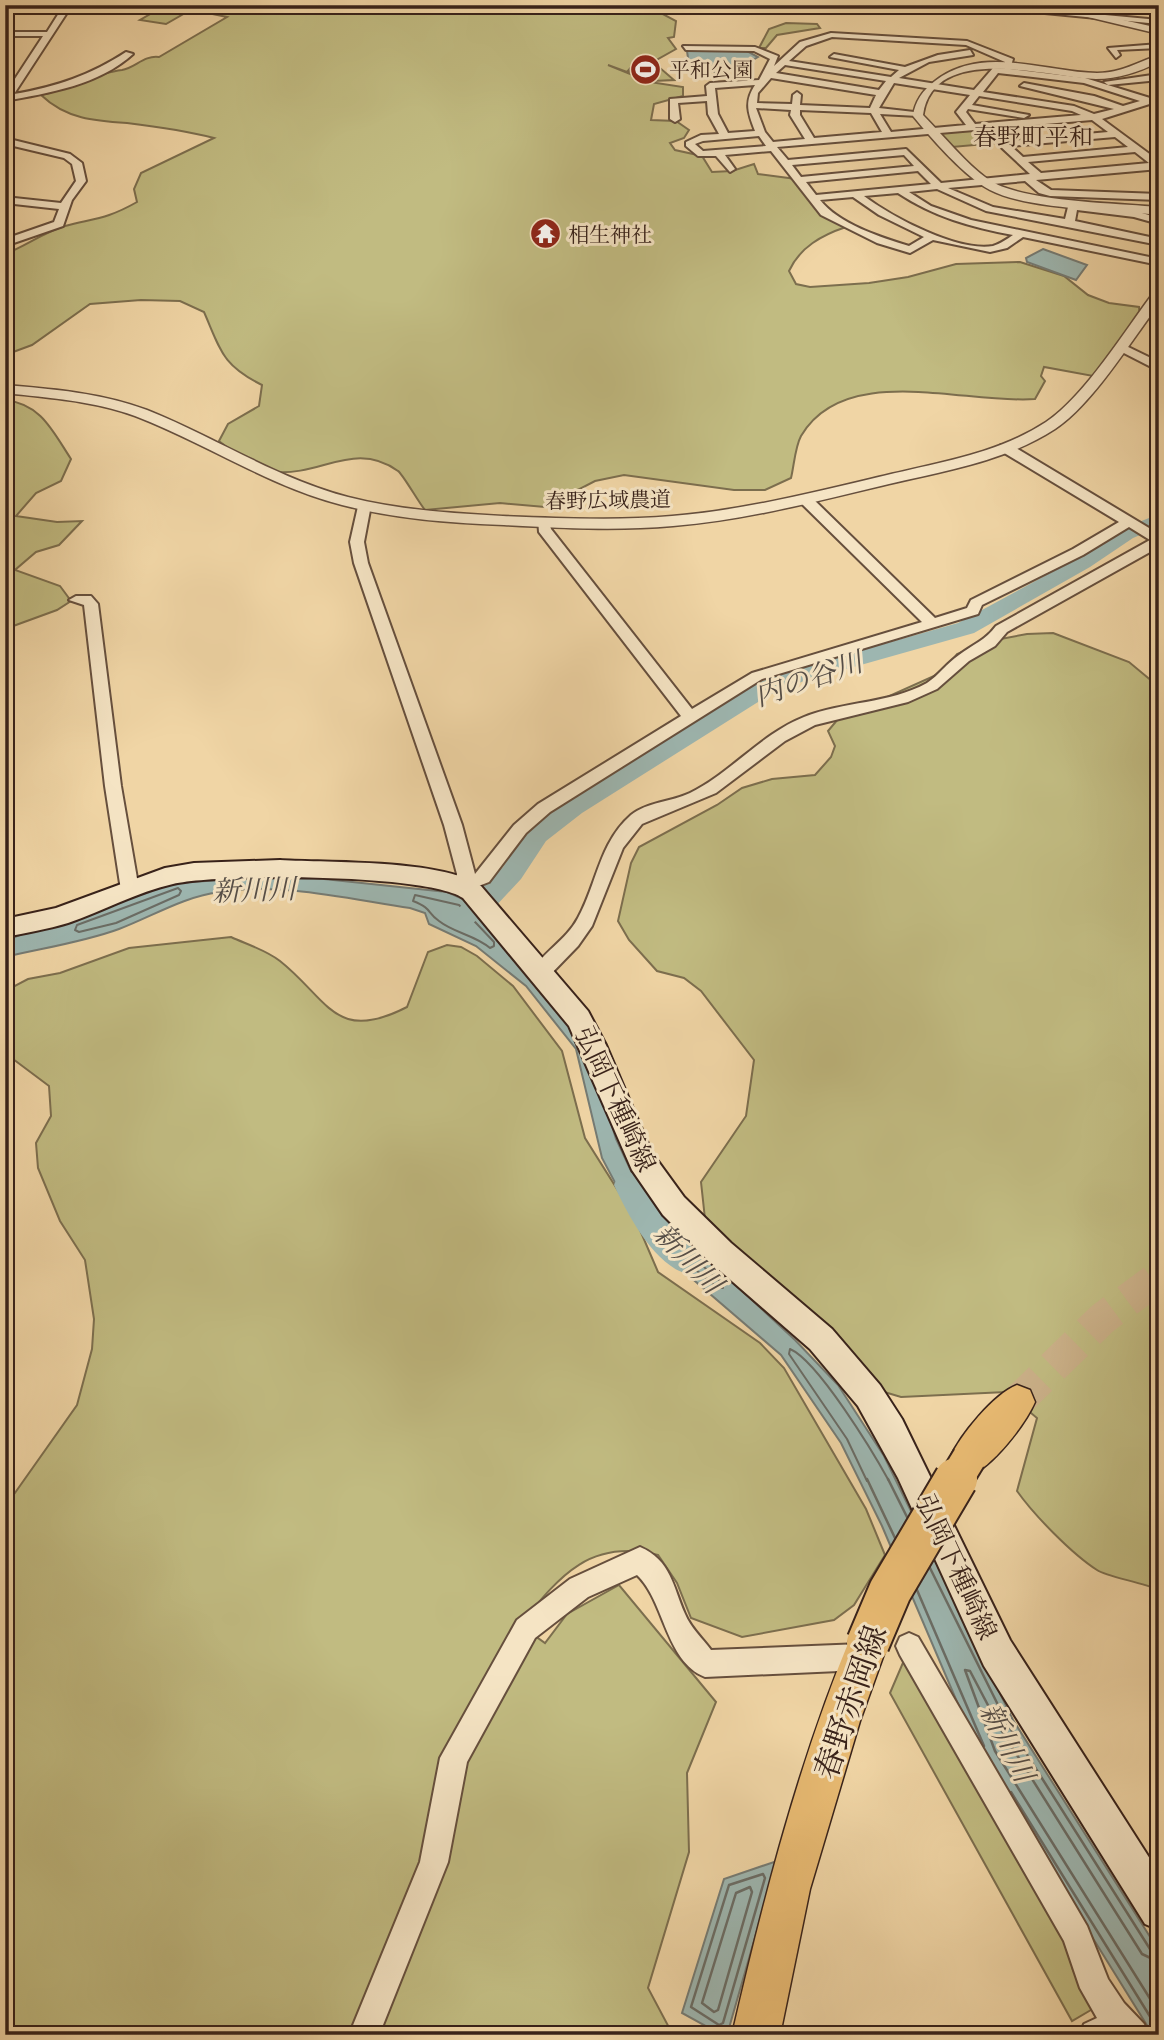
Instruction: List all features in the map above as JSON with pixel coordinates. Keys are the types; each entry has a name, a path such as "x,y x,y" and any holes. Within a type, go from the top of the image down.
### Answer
{"main road":[{"path":"5,928 60,915 165,877 234,868 421,877 475,897"},
{"name":"弘岡下種崎線","path":"475,897 539,974 558,990 582,1024 639,1154 669,1201 685,1220 730,1261 805,1323 846,1365 865,1391 911,1469 974,1612 997,1653 1159,1910"},
{"name":"春野赤岡線","path":"756,2035 789,1889 879,1648 890,1591 969,1458 1017,1402"}],"street":[{"path":"6,98 68,5"},
{"path":"967,5 1159,22"},
{"path":"1042,5 1159,31"},
{"path":"5,34 50,34"},
{"path":"933,236 910,250 880,241 825,213 761,133 754,121 751,105 765,78 781,62 812,41 831,35 967,43 1010,61 1008,66"},
{"path":"812,41 849,47"},
{"path":"869,62 891,51 930,41"},
{"path":"1116,55 1112,48 1159,46"},
{"path":"686,48 758,50 775,58 762,72 765,78"},
{"path":"795,51 807,53"},
{"path":"819,55 905,68 947,55 989,52"},
{"path":"6,98 74,85 102,72 129,54"},
{"path":"781,62 1055,105 1094,117 1158,165"},
{"path":"918,113 922,100 934,86 946,75 956,71 1008,66 1100,76 1126,73 1155,63"},
{"path":"874,111 881,93 905,68"},
{"path":"972,127 962,118 964,106 996,70 1085,81 1154,99"},
{"path":"1014,99 1032,74"},
{"path":"725,136 713,114 710,86 713,85 765,78 808,81 881,93"},
{"path":"808,81 798,94 794,107 800,127 811,142"},
{"path":"1085,81 1157,81 1159,91"},
{"path":"1024,86 1094,99 1125,110"},
{"path":"844,87 836,97 833,108 838,124 850,138"},
{"path":"676,119 673,101 711,98"},
{"path":"761,133 701,138 689,144 701,154 719,153 888,134 1094,117 1125,110 1154,99"},
{"path":"751,105 918,113"},
{"path":"964,106 1031,116 1041,121"},
{"path":"874,111 888,134"},
{"path":"918,113 931,131 983,181 1011,194 1159,211"},
{"path":"1038,176 1003,144 1117,134"},
{"path":"5,141 67,156 77,163 82,181 65,206 59,224 5,243"},
{"path":"1020,160 1137,149"},
{"path":"786,163 906,152 939,185 984,207 1159,242"},
{"path":"719,153 730,169"},
{"path":"814,198 1158,165"},
{"path":"1119,168 1129,177"},
{"path":"800,180 922,169"},
{"path":"1079,172 1105,194"},
{"path":"1027,177 1042,191 1155,196"},
{"path":"1140,186 1155,196"},
{"path":"900,190 927,208 950,217 1159,262"},
{"path":"854,193 882,213 933,236 990,249 1022,234 1033,198"},
{"path":"5,200 65,206"},
{"path":"1069,223 1073,207 1159,221"},
{"name":"春野広域農道","path":"5,389 66,395 127,409 157,420 282,482 364,505 460,519 588,524 694,519 806,499 949,465 1006,448 1062,418 1122,348 1159,295"},
{"path":"1122,348 1159,367"},
{"path":"1006,448 1157,539"},
{"path":"806,499 932,623"},
{"path":"364,505 357,542 361,563 453,825 475,897"},
{"path":"544,522 544,529 690,717"},
{"path":"975,612 976,603 1130,523"},
{"path":"999,627 1157,539"},
{"path":"76,600 86,599 91,604 113,786 130,890"},
{"path":"475,897 483,878 520,829 544,808 690,717 775,669 975,612 999,627"},
{"path":"539,974 547,959 575,938 593,906 613,845 638,818 697,796 742,766 778,736 810,720 912,694 932,685 965,658 997,638 999,627"},
{"path":"364,2035 434,1862 454,1758 526,1629 579,1588 640,1560 660,1579 675,1624 705,1664 879,1648 1077,1936 1086,1970 1115,2031"}],"shaded area":[{"path":"166,5 192,9 166,24 140,20"},
{"path":"225,5 646,5 676,21 674,37 668,38 676,49 653,62 674,80 653,81 629,72 634,64 627,72 608,65 650,82 683,87 683,96 654,104 651,120 676,121 689,130 684,138 670,143 675,150 702,156 712,172 732,171 754,164 758,174 796,179 846,227 820,238 799,255 789,271 796,284 810,287 869,283 908,277 956,264 1020,262 1064,276 1088,295 1109,303 1139,307 1140,318 1093,376 1044,367 1041,376 1045,381 1035,399 909,392 876,393 847,399 821,413 801,436 791,478 765,490 734,490 624,475 595,481 545,507 500,503 425,510 400,473 382,462 352,459 292,472 267,471 245,461 219,441 228,424 259,406 262,385 238,371 224,356 204,312 180,301 141,300 90,304 32,345 5,355 5,254 57,229 127,208 137,202 134,189 141,173 214,138 159,127 81,117 60,109 41,95 102,74 127,69 149,58 159,57 227,17 207,13"},
{"path":"786,23 817,24 820,28 777,35 766,48 759,48 769,29"},
{"path":"979,128 997,143 952,147 935,131"},
{"path":"5,400 17,402 37,413 71,459 61,481 36,493 16,516 57,522 82,521 59,545 36,552 15,570 60,586 71,601 57,610 5,629"},
{"path":"1053,633 1129,662 1159,687 1159,1590 1097,1570 1065,1544 1024,1501 1017,1491 1037,1418 1006,1392 901,1397 871,1388 706,1228 701,1182 746,1116 754,1060 701,991 684,978 657,971 629,940 618,921 631,863 639,847 717,805 742,788 772,779 815,775 831,757 835,746 828,731 838,719 943,672 957,654 990,641 1027,634"},
{"path":"231,937 280,961 323,1002 348,1019 364,1021 407,1007 428,952 447,945 461,947 477,956 513,986 562,1051 585,1138 634,1216 658,1272 760,1343 784,1368 866,1509 885,1555 854,1605 834,1620 742,1637 691,1618 677,1583 658,1555 634,1551 613,1552 594,1557 578,1566 548,1591 520,1625 545,1643 567,1614 619,1585 716,1702 687,1773 689,1852 648,1988 673,2035 5,2035 5,1507 77,1405 92,1349 94,1319 85,1260 60,1221 38,1168 36,1143 51,1116 49,1086 5,1053 5,991 28,979 60,973 129,948"},
{"path":"905,1658 1066,1940 1073,1970 1096,2007 1072,2021 890,1693"}],"water":[{"path":"687,51 747,51 758,57 726,70 690,72"},
{"path":"1043,249 1087,265 1076,280 1027,262 1026,258"},
{"path":"286,875 447,892 463,899 481,916 587,1046 616,1139 638,1186 661,1210 638,1226 602,1158 576,1049 526,986 476,946 429,924 425,913 410,908 315,893 243,889 193,898 106,934 5,957 5,941 32,930 88,915 166,884"},
{"path":"670,1224 795,1340 838,1385 884,1456 1013,1720 1159,1951 1159,2035 1153,2035 981,1758 882,1526 841,1443 781,1355 646,1239"},
{"path":"777,1861 727,2035 722,2035 682,2013 724,1879"}],"waterway":[{"name":"内の谷川","path":"461,918 485,901 512,873 537,835 573,807 761,690 796,676 966,628 1083,563 1126,534 1159,520"},
{"name":"新川川","path":"629,1185 658,1231 684,1259"}],"tunnel":[{"path":"1017,1402 1102,1319 1159,1277"}],"place":[{"name":"平和公園","path":"646,69"},
{"name":"相生神社","path":"545,234"}],"district":[{"name":"春野町平和","path":"1033,136"}]}
